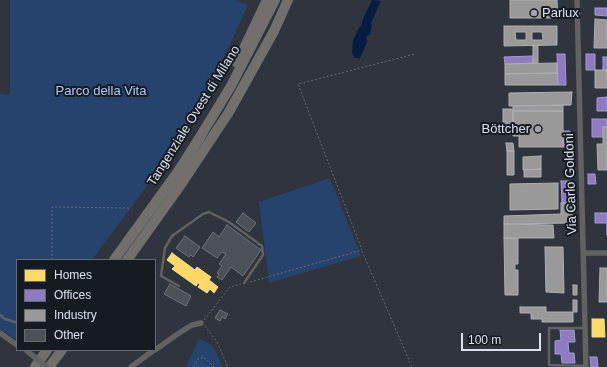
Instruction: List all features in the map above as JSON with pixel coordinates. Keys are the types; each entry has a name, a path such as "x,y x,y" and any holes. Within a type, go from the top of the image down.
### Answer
{"highway":[{"path":"231,86 236,66 267,0"},
{"name":"Tangenziale Ovest di Milano","path":"115,259 179,170 231,86 276,0"},
{"name":"Tangenziale Ovest di Milano","path":"128,259 207,146 274,31 288,0"},
{"path":"274,31 294,0"},
{"path":"35,367 46,351"},
{"path":"48,367 61,351"}],"street":[{"name":"Via Carlo Goldoni","path":"577,0 586,366"},
{"path":"584,253 607,253"},
{"path":"156,349 186,329 201,323"},
{"path":"0,333 16,344"},
{"path":"26,351 48,367"},
{"path":"130,367 154,351"}],"lane":[{"path":"178,286 161,276 165,248 172,236 203,214 209,212 229,222 262,246 263,255 244,283"},
{"path":"0,315 5,319 15,322"},
{"path":"586,328 549,328 549,365 586,366"}],"path":[{"path":"412,367 362,250 298,84 416,54"},
{"path":"52,259 52,207 128,208"},
{"path":"228,367 217,342 206,327 201,323 230,287 362,250"},
{"path":"194,367 198,360 204,357 214,367"}],"green space":[{"name":"Parco della Vita","path":"10,0 235,0 248,5 212,83 150,182 93,259 16,259 16,339 0,329 0,94 10,95"},
{"path":"330,178 361,256 269,283 259,202"},
{"path":"199,338 213,346 223,367 186,367"}],"shaded area":[{"path":"372,0 381,1 371,23 372,26 370,34 366,37 367,42 360,58 355,58 352,53 353,40 362,25 362,21"}],"building: Homes":[{"path":"172,253 195,270 197,267 211,277 209,280 218,287 214,293 210,289 207,293 198,287 200,284 198,283 196,286 172,269 175,266 167,260"},
{"path":"592,319 604,319 605,337 592,337"}],"building: Offices":[{"path":"595,8 607,8 607,16 595,15"},
{"path":"557,54 565,54 566,85 558,85"},
{"path":"586,54 595,54 595,70 586,70"},
{"path":"533,56 533,63 505,64 504,57"},
{"path":"603,57 607,57 607,70 603,70"},
{"path":"607,97 607,111 597,111 597,98"},
{"path":"592,119 607,119 607,127 603,127 603,137 592,137"},
{"path":"563,131 570,131 570,147 563,147"},
{"path":"588,174 595,174 596,184 588,184"},
{"path":"561,181 571,181 572,203 562,203"},
{"path":"595,213 607,213 607,223 595,223"},
{"path":"560,330 574,330 575,342 568,342 569,353 574,353 575,363 562,363 561,354 555,354 555,341 561,340"},
{"path":"590,357 597,357 598,367 591,367"}],"building: Industry":[{"name":"Parlux","path":"510,0 557,0 558,18 510,18"},
{"path":"595,19 607,20 607,48 594,48"},
{"path":"504,26 557,26 557,45 504,46","holes":["515,32 526,32 526,40 516,40","532,32 542,32 543,40 532,40"]},
{"path":"538,45 538,63 533,63 533,46"},
{"path":"557,63 557,73 505,74 505,64"},
{"path":"595,70 607,70 607,88 595,88"},
{"path":"557,73 558,85 505,85 505,74"},
{"path":"572,92 571,105 509,106 509,93"},
{"path":"563,105 563,111 513,111 513,106"},
{"name":"Böttcher","path":"503,109 513,109 513,127 503,127"},
{"name":"Böttcher","path":"513,111 563,111 563,147 519,147 519,136 513,136"},
{"path":"603,127 607,127 607,170 598,170 597,144 603,144"},
{"path":"506,143 513,143 514,151 507,151"},
{"path":"507,151 514,151 514,175 507,175"},
{"path":"541,156 541,169 523,170 523,157"},
{"path":"541,169 541,177 524,177 524,170"},
{"path":"558,183 558,209 510,210 510,184"},
{"path":"561,203 572,203 572,223 504,224 504,216 561,214"},
{"path":"504,224 553,225 554,238 504,238"},
{"path":"504,238 518,238 518,264 515,264 515,270 518,270 518,295 505,295"},
{"path":"545,247 563,247 564,293 546,292"},
{"path":"600,268 607,268 607,302 599,302"},
{"path":"573,285 577,285 577,295 573,295"},
{"path":"573,300 577,300 577,312 573,312"},
{"path":"520,307 546,307 546,312 573,312 573,322 542,322 542,319 531,319 531,313 520,313"}],"building: Other":[{"path":"243,213 256,223 249,232 236,222"},
{"path":"227,225 261,250 243,276 231,267 222,280 217,277 219,274 217,273 222,266 219,264 226,254 222,252 217,258 202,248 213,232 219,237"},
{"path":"185,236 200,247 193,257 191,255 189,257 176,248"},
{"path":"170,284 191,296 186,306 164,294"},
{"path":"220,310 228,314 225,319 222,317 220,321 215,318"}],"place":[{"name":"Parlux","path":"534,13"},
{"name":"Böttcher","path":"538,129"}]}
